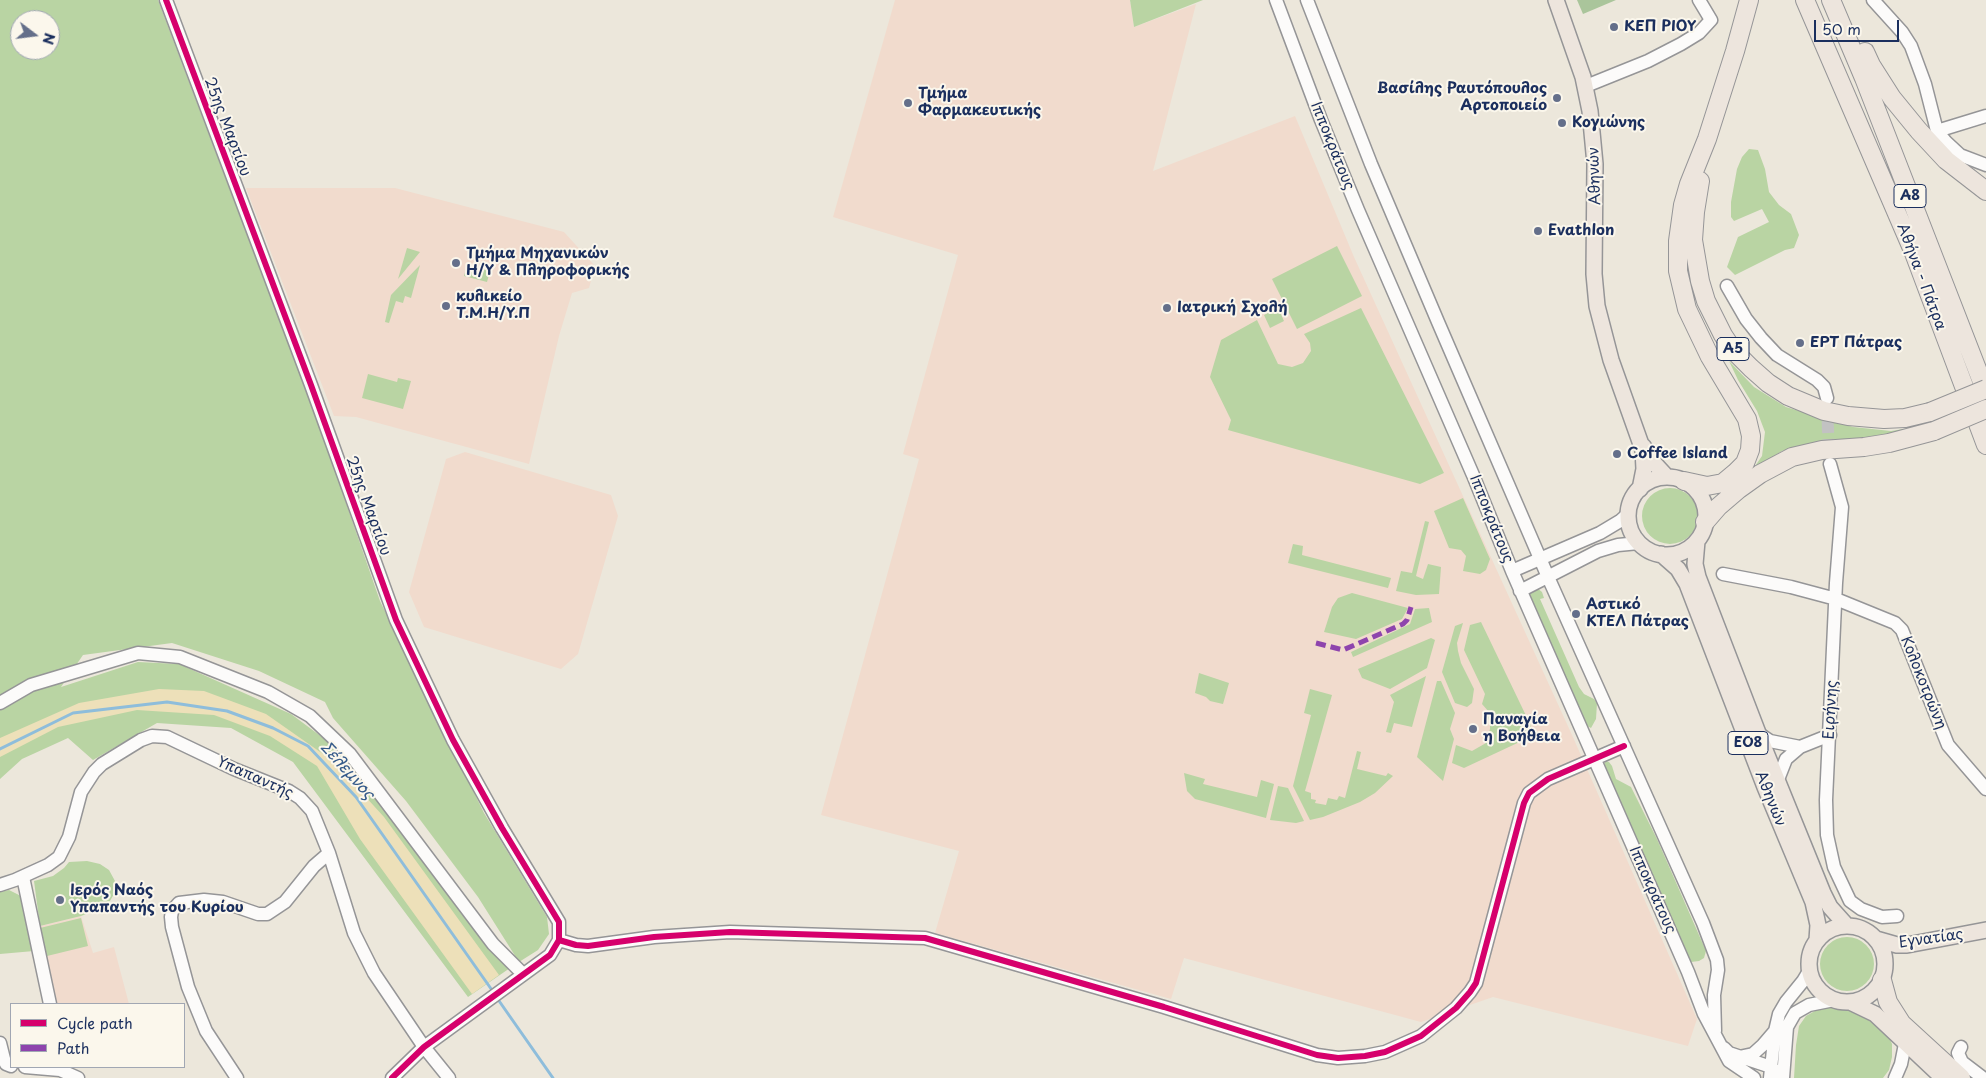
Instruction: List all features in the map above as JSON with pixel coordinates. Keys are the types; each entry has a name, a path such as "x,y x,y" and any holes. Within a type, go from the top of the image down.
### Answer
{"highway":[{"name":"Α5","path":"1749,0 1707,139 1695,212 1693,240 1696,264 1706,301 1714,320 1733,350 1768,383 1807,405 1824,411 1848,416 1884,419 1905,418 1930,412 1986,391"},
{"name":"Αθήνα - Πάτρα","path":"1804,0 1914,253 1986,445"},
{"name":"Αθήνα - Πάτρα","path":"1831,0 1864,78 1986,391"},
{"path":"1841,0 1871,65 1892,98 1946,160 1986,191"},
{"path":"1676,479 1707,486 1723,483 1745,463 1750,450 1751,436 1747,419 1698,334 1687,309 1678,272 1678,241 1683,205 1689,184 1707,139"},
{"path":"1705,522 1718,507 1739,489 1760,474 1792,458 1822,450 1889,443 1934,431 1986,409"},
{"path":"1882,980 1888,1002 1902,1024 1961,1078"}],"main road":[{"name":"Αθηνών","path":"1556,0 1586,86 1590,110 1595,164 1594,274 1597,306 1611,360 1640,441 1644,460 1640,489 1630,504 1629,513"},
{"name":"Αθηνών","path":"1640,441 1655,464 1699,494 1703,502 1705,522 1697,541 1695,564 1698,577 1777,782 1830,907 1847,926 1863,929 1876,939"},
{"path":"1640,489 1652,480 1676,479"},
{"path":"1629,513 1631,529 1639,543"},
{"path":"1661,554 1681,552 1697,541"},
{"name":"Αθηνών","path":"1639,543 1661,554 1678,569 1687,584 1765,787 1813,902 1818,926 1818,940 1812,949 1809,971"},
{"path":"1818,940 1826,932 1836,927 1847,926"},
{"name":"Εγνατίας","path":"1876,939 1897,945 1907,945 1986,930"},
{"path":"1850,1002 1866,998 1878,987 1882,980 1885,966 1883,952 1876,939"},
{"path":"1809,971 1818,989 1834,1000 1850,1002 1875,1014 1943,1078"}],"street":[{"name":"25ης Μαρτίου","path":"166,0 308,376 396,620 457,748 502,828 552,908 559,922 559,940"},
{"name":"Ιπποκράτους","path":"1276,0 1339,165 1473,475 1520,591 1688,972 1704,1014 1729,1061 1754,1078"},
{"name":"Ιπποκράτους","path":"1307,0 1390,210 1540,559 1703,923 1717,960 1718,970 1714,995 1715,1033"},
{"path":"1586,86 1648,61 1690,39 1711,20 1699,0"},
{"path":"1873,0 1902,32 1911,46 1937,131 1960,155 1986,164"},
{"path":"1937,131 1986,116"},
{"path":"1727,286 1746,319 1760,338 1777,355 1817,380 1824,388 1827,398"},
{"name":"Ειρήνης","path":"1830,464 1842,507 1826,817 1827,835 1834,867 1845,892 1855,906 1882,918 1897,916"},
{"path":"1512,571 1600,533 1629,513"},
{"path":"1520,591 1598,552 1628,543 1639,543"},
{"name":"Κολοκοτρώνη","path":"1724,574 1791,587 1836,599 1895,623 1902,630 1948,745 1986,789"},
{"path":"0,703 31,686 138,653 180,657 268,692 310,716 350,754 492,944 523,974"},
{"path":"1758,733 1770,741 1800,747"},
{"path":"1777,782 1786,759 1800,747 1830,735"},
{"name":"Υπαπαντής","path":"0,885 48,866 60,856 68,837 81,792 94,772 131,745 152,736 167,737 234,769 289,791 300,798 312,811 329,853 350,924 374,973 424,1047 449,1078"},
{"path":"392,1078 424,1047 550,954 559,940 588,946 654,938 745,932 926,938 1164,1007 1317,1055 1338,1058 1385,1052 1422,1036 1443,1019 1470,992 1476,983 1524,803 1529,793 1548,779 1624,746"},
{"path":"237,1078 206,1031 188,988 172,927 172,911 179,903 204,900 223,902 258,914 267,914 285,902 314,866 329,853"},
{"path":"23,877 50,1003"},
{"path":"1778,1076 1775,1031 1779,1014 1809,971"},
{"path":"1778,1076 1787,1027 1796,1013 1809,1004 1834,1000"},
{"path":"1739,1057 1753,1054 1763,1046 1775,1031"},
{"path":"0,1043 6,1064 10,1066"},
{"path":"1896,1078 1905,1044"},
{"name":"Ιπποκράτους","path":"1722,1046 1729,1053 1778,1076"},
{"path":"1961,1047 1958,1053 1962,1062 1983,1078"},
{"path":"37,1068 60,1070 78,1078"}],"shaded area":[{"path":"895,0 1130,0 1134,27 1196,4 1153,171 1295,116 1354,257 1572,735 1697,1019 1688,1046 1493,997 1421,1022 1184,958 1171,999 935,933 959,851 821,815 919,459 903,454 958,255 833,217"},
{"path":"246,188 395,188 564,232 595,266 589,288 572,293 559,336 529,464 356,417 334,416"},
{"path":"465,452 611,495 618,516 578,654 561,669 424,627 409,592 446,459"},
{"path":"81,916 93,953 114,947 129,1003 55,1003 40,926"}],"green space":[{"path":"0,0 158,0 319,425 380,601 484,813 547,917 549,934 538,950 519,962 478,897 406,801 333,718 325,702 259,671 172,643 83,655 61,687 138,662 179,664 291,714 326,740 374,792 510,968 468,997 293,762 231,728 157,723 93,760 68,738 22,759 0,779"},
{"path":"1130,0 1203,0 1134,27"},
{"path":"1577,0 1616,0 1583,14"},
{"path":"1749,149 1758,150 1765,169 1769,192 1779,205 1791,214 1799,235 1794,248 1785,250 1735,275 1727,267 1738,237 1769,222 1762,209 1734,221 1731,217 1731,202 1737,169 1742,157"},
{"path":"1337,246 1362,296 1297,329 1272,279"},
{"path":"407,248 420,252 398,279"},
{"path":"420,265 411,298 405,296 403,303 396,301 389,323 385,322 391,295"},
{"path":"467,265 490,271 487,282 464,276"},
{"path":"1278,308 1284,321 1270,328 1264,315"},
{"path":"1361,308 1444,473 1420,484 1228,430 1231,420 1210,377 1221,340 1257,320 1278,364 1292,367 1303,363 1311,351 1310,343 1304,334"},
{"path":"1729,361 1754,387 1786,407 1853,427 1891,431 1909,428 1909,432 1845,441 1812,443 1782,451 1753,469 1762,456 1765,432 1757,411"},
{"path":"368,374 397,382 398,378 411,381 403,409 362,398"},
{"path":"1670,488 1681,490 1690,496 1696,505 1698,516 1696,527 1690,536 1681,542 1670,544 1659,542 1650,536 1644,527 1642,516 1644,505 1650,496 1659,490"},
{"path":"1463,498 1490,559 1486,570 1480,574 1463,571 1466,556 1461,550 1449,548 1434,511"},
{"path":"1425,521 1429,522 1416,576 1423,579 1428,564 1441,567 1439,594 1416,595 1396,591 1401,571 1412,573"},
{"path":"1293,544 1303,546 1302,555 1391,578 1388,588 1288,563"},
{"path":"1537,588 1542,592 1544,598 1540,599 1579,687 1584,694 1594,699 1597,703 1596,719 1591,728 1585,725 1528,596 1529,593"},
{"path":"1352,593 1408,608 1402,619 1356,639 1324,632 1332,607 1338,598"},
{"path":"1429,608 1432,622 1353,657 1351,652 1410,624 1415,609"},
{"path":"1481,622 1531,726 1526,739 1464,768 1452,763 1456,745 1472,751 1486,743 1490,729 1487,716 1489,712 1482,704 1485,694 1464,650 1470,625"},
{"path":"1463,623 1457,643 1458,651 1461,663 1474,689 1472,703 1467,707 1455,703 1442,672 1455,626"},
{"path":"1431,638 1435,640 1427,668 1390,689 1362,678 1358,669"},
{"path":"1199,673 1229,683 1223,704 1210,701 1206,697 1195,693"},
{"path":"1426,676 1412,727 1394,723 1391,733 1386,732 1394,702 1390,695"},
{"path":"1437,681 1441,681 1455,713 1450,729 1454,739 1443,781 1417,757"},
{"path":"1310,689 1332,695 1305,791 1311,793 1311,799 1316,800 1315,803 1326,805 1328,798 1337,800 1339,796 1345,798 1357,751 1361,752 1357,769 1386,776 1388,773 1393,776 1375,793 1360,802 1323,817 1310,820 1293,786 1311,715 1304,713"},
{"path":"1606,761 1612,766 1616,779 1631,787 1657,839 1706,951 1704,958 1699,961 1691,962 1687,956 1604,764"},
{"path":"1184,773 1205,779 1203,784 1257,797 1261,780 1274,784 1266,818 1195,799 1187,791"},
{"path":"1278,786 1288,788 1304,821 1296,823 1270,820"},
{"path":"87,861 100,864 109,870 115,881 114,894 107,906 81,916 40,926 34,881 53,876 69,862"},
{"path":"9,890 23,897 34,951 0,954 0,892"},
{"path":"81,918 88,946 47,956 40,928"},
{"path":"1847,937 1857,939 1866,945 1872,954 1874,964 1872,974 1866,983 1857,989 1847,991 1837,989 1828,983 1822,974 1820,964 1822,954 1828,945 1837,939"},
{"path":"1834,1006 1868,1014 1889,1037 1892,1044 1892,1057 1889,1070 1883,1078 1794,1078 1799,1026 1806,1016 1820,1008"}],"sand":[{"path":"159,689 204,691 266,714 333,761 384,817 499,975 472,994 360,839 317,766 270,736 214,715 137,710 58,727 0,757 0,738 79,703"}],"waterway":[{"name":"Σέλεμνος","path":"0,749 73,713 167,702 227,711 273,728 308,746 356,797 494,993"},
{"name":"Σέλεμνος","path":"497,998 553,1078"}],"tunnel":[{"path":"1827,403 1829,456"}],"marked path":[{"path":"1316,643 1343,650 1403,624 1407,620 1411,607"}],"cycle path":[{"path":"166,0 311,385 396,620 453,740 502,828 559,922 559,940 550,955 424,1047 392,1078"},
{"path":"559,940 588,946 654,937 730,932 925,938 1164,1007 1317,1055 1338,1058 1365,1056 1385,1052 1421,1036 1456,1008 1476,983 1524,803 1529,793 1548,779 1624,746"}],"place":[{"name":"ΚΕΠ ΡΙΟΥ","path":"1614,27"},
{"name":"Βασίλης Ραυτόπουλος Αρτοποιείο","path":"1557,98"},
{"name":"Τμήμα Φαρμακευτικής","path":"908,103"},
{"name":"Κογιώνης","path":"1562,123"},
{"name":"Evathlon","path":"1538,231"},
{"name":"Τμήμα Μηχανικών Η/Υ & Πληροφορικής","path":"456,263"},
{"name":"κυλικείο Τ.M.Η/Υ.Π","path":"446,306"},
{"name":"Ιατρική Σχολή","path":"1167,308"},
{"name":"ΕΡΤ Πάτρας","path":"1800,343"},
{"name":"Coffee Island","path":"1617,454"},
{"name":"Αστικό ΚΤΕΛ Πάτρας","path":"1576,614"},
{"name":"Παναγία η Βοήθεια","path":"1473,729"},
{"name":"Ιερός Ναός Υπαπαντής του Κυρίου","path":"60,900"}]}
